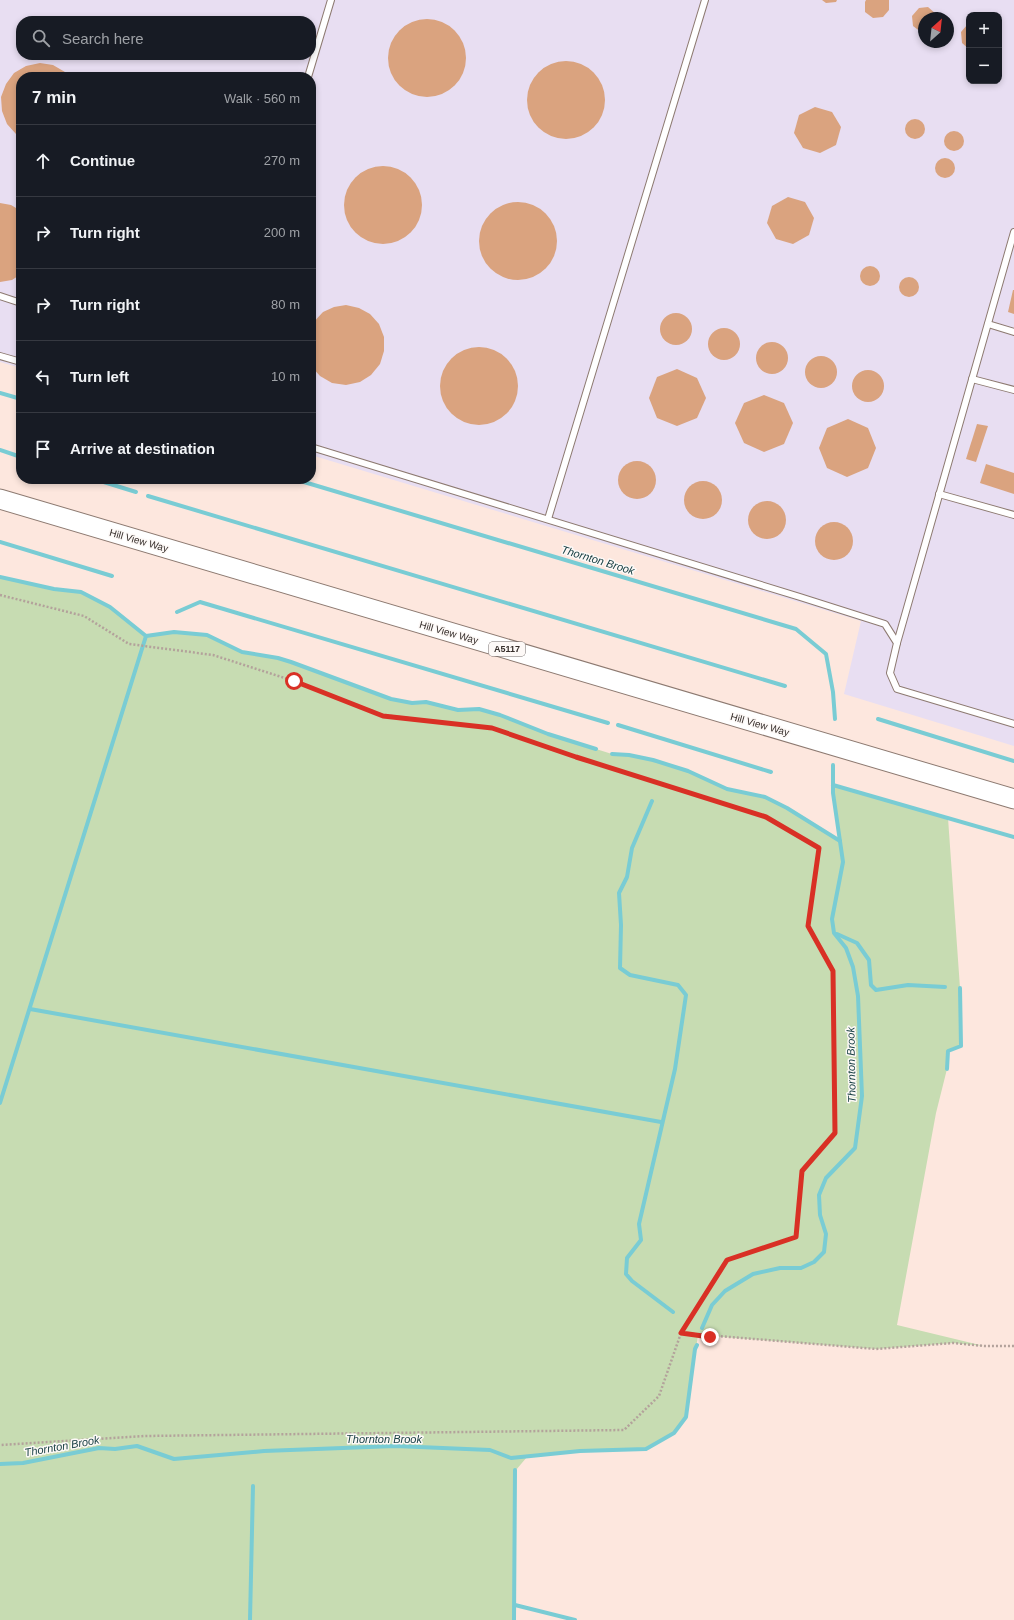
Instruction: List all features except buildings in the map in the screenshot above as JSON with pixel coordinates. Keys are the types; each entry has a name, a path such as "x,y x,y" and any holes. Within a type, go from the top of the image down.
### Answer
{"main road":[{"name":"Hill View Way","path":"0,499 1014,799"}],"lane":[{"path":"316,49 330,0"},
{"path":"548,519 705,0"},
{"path":"309,72 313,60"},
{"path":"1014,232 897,642 890,673 897,689 1014,724"},
{"path":"0,296 16,301"},
{"path":"988,324 1014,332"},
{"path":"0,356 16,361"},
{"path":"972,379 1014,390"},
{"path":"316,449 885,624 897,642"},
{"path":"939,494 1014,515"}],"path":[{"path":"0,595 84,616 129,644 213,655 294,681 383,716 492,728 576,757 766,817 819,848 808,926 833,971 835,1133 802,1171 796,1237 727,1260 681,1333 659,1396 624,1430 146,1436 0,1445"},
{"path":"681,1333 710,1337 876,1349 953,1343 984,1346 1014,1346"}],"shaded area":[{"path":"0,0 1014,0 1014,746 844,694 861,621 316,457 316,72 16,72 16,367 0,362"}],"green space":[{"path":"0,577 54,589 81,592 110,607 146,636 174,632 207,635 242,652 278,658 291,662 391,699 412,703 426,702 458,710 479,709 500,715 548,734 612,754 629,755 653,760 688,771 727,789 765,797 787,808 840,840 833,785 948,818 960,988 961,1046 948,1051 947,1069 936,1113 897,1325 984,1346 953,1343 876,1349 698,1335 686,1417 674,1433 646,1449 580,1451 527,1457 516,1470 514,1620 0,1620"}],"waterway":[{"name":"Thornton Brook","path":"0,393 16,398"},
{"path":"0,450 16,455"},
{"path":"110,484 136,492"},
{"name":"Thornton Brook","path":"311,484 796,629 826,654 833,692 835,719"},
{"path":"148,496 785,686"},
{"path":"0,542 112,576"},
{"path":"0,577 54,589 81,592 110,607 146,636"},
{"path":"177,612 200,602 608,723"},
{"path":"0,1103 146,636 174,632 207,635 242,652 278,658 291,662 391,699 412,703 426,702 458,710 479,709 500,715 548,734 596,749"},
{"path":"878,719 1014,761"},
{"path":"618,725 771,772"},
{"path":"612,754 629,755 653,760 688,771 727,789 765,797 787,808 840,841"},
{"name":"Thornton Brook","path":"702,1328 712,1305 725,1291 753,1274 780,1268 801,1268 814,1262 824,1252 826,1234 820,1215 819,1195 826,1178 855,1148 862,1096 858,996 853,967 846,948 834,933 832,919 843,862 833,793 833,765"},
{"path":"833,785 1014,837"},
{"path":"652,801 632,848 627,877 619,893 621,925 620,968 630,975 678,985 686,995 675,1069 639,1224 641,1240 627,1258 626,1274 632,1281 673,1312"},
{"path":"837,934 857,943 869,960 871,985 876,990 908,985 945,987"},
{"path":"947,1069 948,1051 961,1046 960,988"},
{"path":"30,1009 661,1122"},
{"name":"Thornton Brook","path":"0,1464 23,1463 99,1448 115,1449 137,1446 174,1459 264,1451 395,1446 490,1450 511,1458 580,1451 646,1449 674,1433 686,1417 695,1349 697,1345"},
{"path":"514,1620 515,1470"},
{"path":"250,1620 253,1486"},
{"path":"515,1605 575,1620"}],"route":[{"path":"294,681 383,716 492,728 576,757 766,817 819,848 808,926 833,971 835,1133 802,1171 796,1237 727,1260 681,1333 710,1337"}]}
